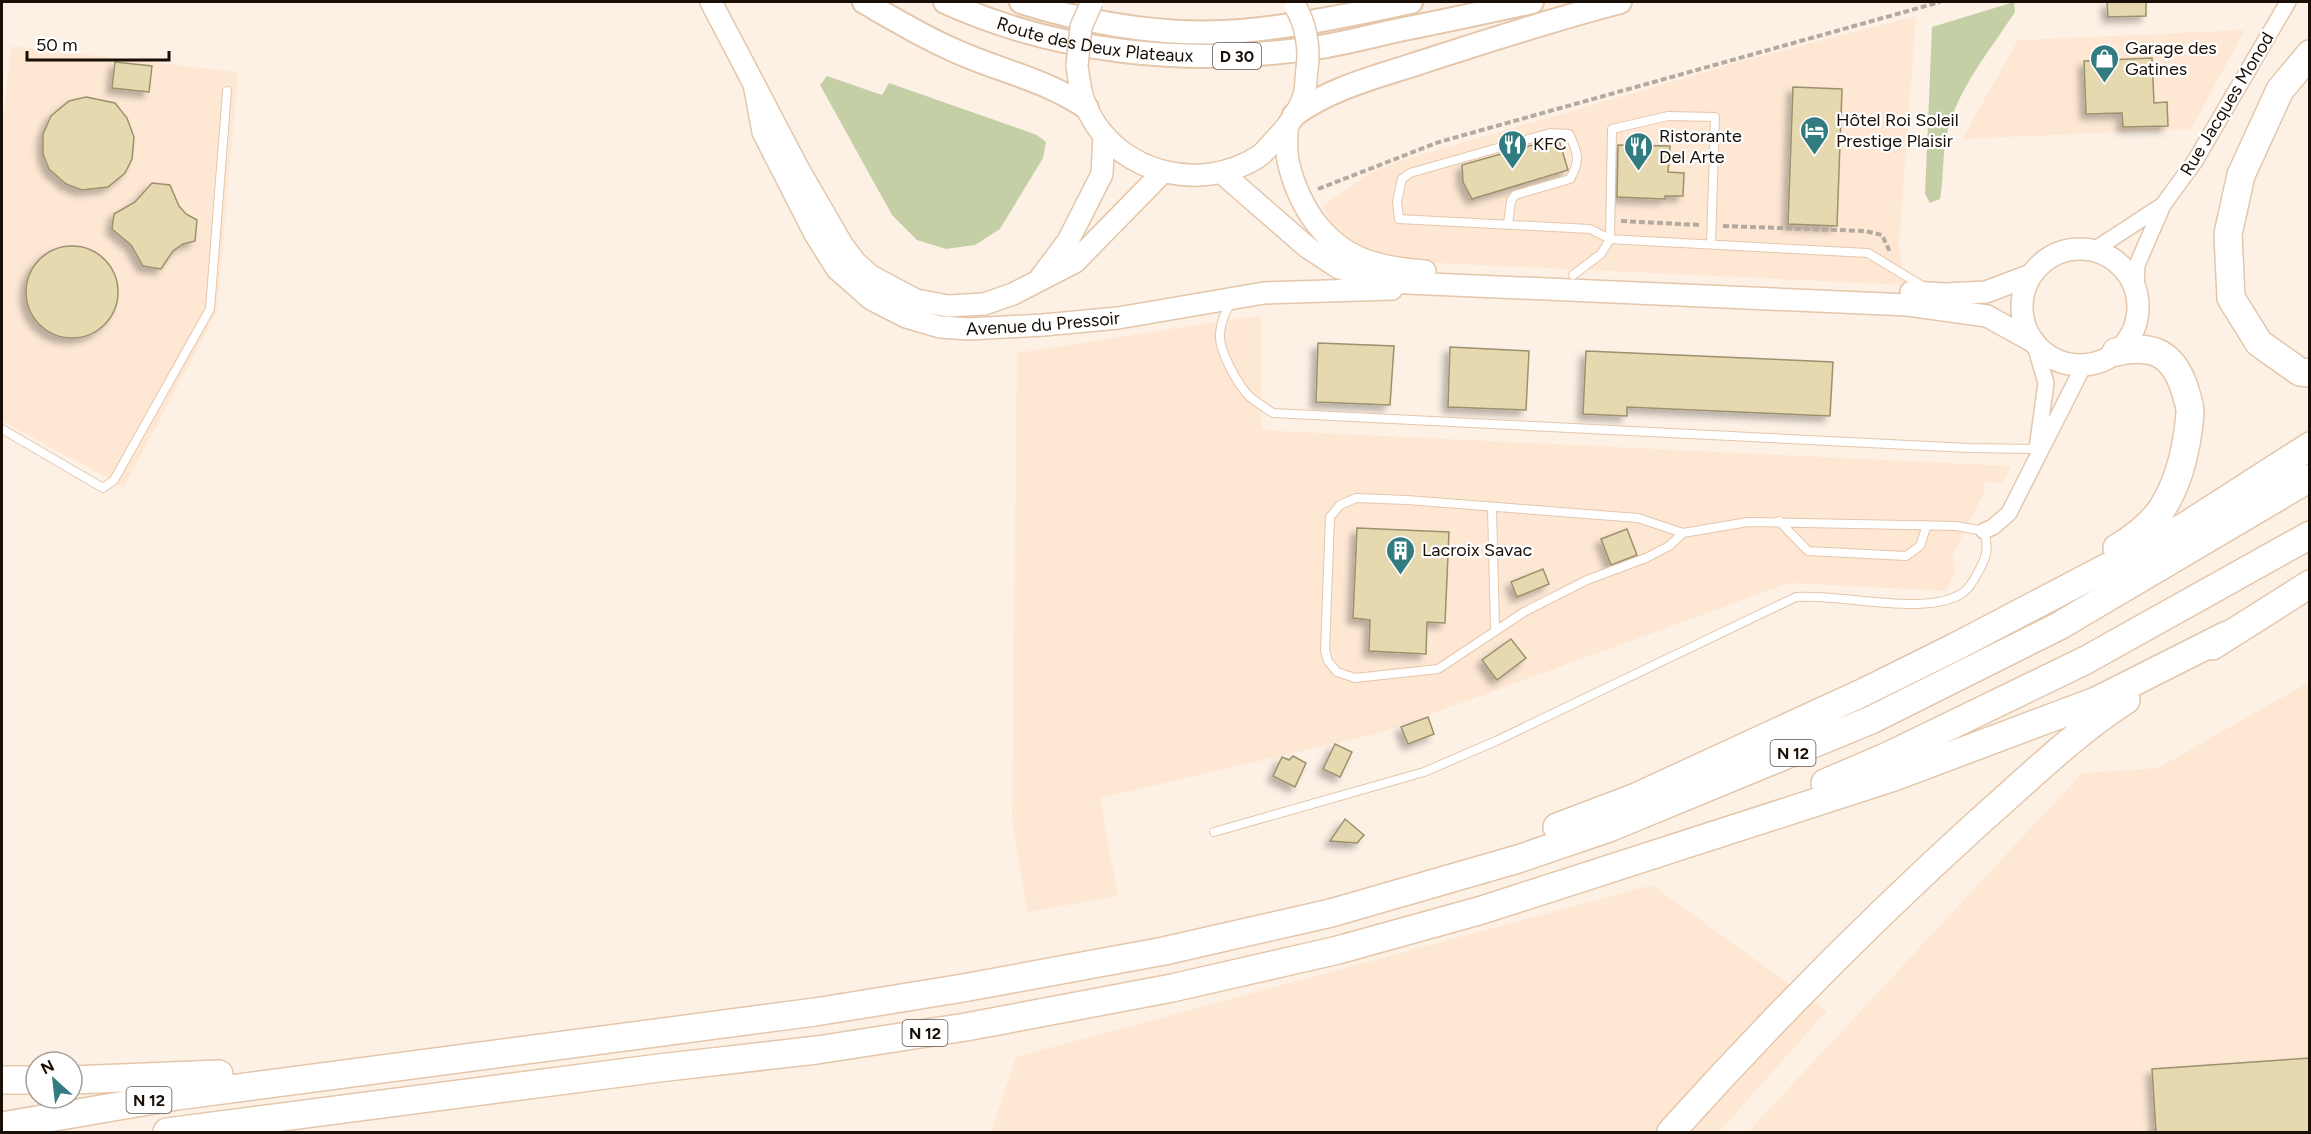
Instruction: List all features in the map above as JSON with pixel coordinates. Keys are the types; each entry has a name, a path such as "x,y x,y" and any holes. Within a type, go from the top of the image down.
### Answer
{"highway":[{"path":"2310,54 2280,90 2241,175 2228,234 2231,298 2259,343 2300,372 2310,373"},
{"path":"1954,647 2075,571 2126,543 2158,515 2173,490 2185,454 2191,412 2180,378 2173,364 2161,354 2138,347 2116,352"},
{"path":"1518,859 1542,832 1636,797 1864,692 1954,647 2184,527 2310,446"},
{"name":"N 12","path":"2,1126 177,1095 815,1012 963,988 1164,951 1331,914 1518,859 1609,828 1871,720 2059,626 2310,478"},
{"name":"N 12","path":"167,1132 623,1072 817,1050 966,1027 1172,988 1338,950 1471,913 1667,851 1888,756 2086,660 2310,535"},
{"path":"1671,1132 1732,1064 1906,888 2079,733 2227,635 2310,584"},
{"path":"1667,851 1891,778 2096,701 2227,635"},
{"path":"84,1079 244,1072 298,1080"},
{"path":"2,1080 24,1080"}],"main road":[{"path":"864,2 950,49 1043,83 1087,108"},
{"name":"Route des Deux Plateaux","path":"945,2 1034,35 1110,50 1172,56 1244,56 1315,48 1532,2"},
{"name":"Route des Deux Plateaux","path":"1021,2 1060,14 1112,25 1162,30 1239,31 1310,22 1411,2"},
{"path":"1290,122 1312,102 1350,85 1548,21 1620,2"}],"street":[{"name":"Avenue du Pressoir","path":"711,2 832,229 856,262 871,276 916,300 948,306 984,304 1013,294 1075,262 1163,172"},
{"path":"1092,2 1081,27 1076,56 1079,86 1087,108 1104,135 1128,157 1154,170 1183,176 1222,173 1258,156 1290,122 1304,93 1309,54 1300,16 1293,4"},
{"name":"Rue Jacques Monod","path":"2136,289 2137,265 2163,206 2195,161 2288,2"},
{"name":"Avenue du Pressoir","path":"754,84 762,132 815,234 837,269 871,299 906,316 940,327 1043,325 1118,318 1264,293 1466,285"},
{"path":"1290,122 1287,159 1299,196 1310,217 1325,235 1350,253 1377,264 1423,271 1574,275 1945,294 1986,292 2031,275"},
{"path":"1039,279 1068,241 1102,174 1104,135"},
{"path":"1222,173 1307,247 1339,268 1385,282 1908,305 1987,316 2034,342 2048,355 2065,363 2084,365 2096,363 2116,352 2128,339 2136,323 2138,306 2136,289 2127,272 2112,258 2094,250 2076,248 2058,252 2043,262 2031,275 2023,292 2021,309 2025,327 2034,342 2046,383 2038,453"},
{"name":"Rue Jacques Monod","path":"2094,250 2163,206"},
{"path":"1984,531 1993,527 2009,513 2084,365"}],"lane":[{"path":"2,429 103,488 114,480 210,309 227,91"},
{"path":"1574,275 1601,254 1610,238 1612,129 1668,116 1716,117 1711,244"},
{"path":"1508,224 1511,201 1515,195 1570,179 1578,165 1575,148 1569,134 1550,133 1410,173 1402,179 1397,201 1400,219 1590,229 1610,238 1868,252 1923,286 1945,294"},
{"path":"1233,299 1224,313 1219,336 1225,356 1233,373 1249,396 1273,413 2038,453"},
{"path":"1214,832 1424,772 1506,736 1796,597 1815,595 1922,605 1947,600 1963,593 1972,584 1988,556 1989,546 1984,531 1956,526 1779,521 1748,522 1683,533 1638,518 1356,498 1340,505 1330,517 1324,651 1328,661 1337,672 1355,678 1438,669 1470,650 1495,629 1587,580 1662,550 1683,533"},
{"path":"1492,507 1495,629"},
{"path":"1779,521 1808,551 1906,556 1920,546 1927,525"}],"path":[{"path":"1299,196 1439,142 1940,2"}],"shaded area":[{"path":"2014,2 2015,12 1975,71 1958,102 1945,142 1940,199 1930,203 1925,194 1932,27"},
{"path":"1916,16 1899,245 1905,285 1395,261 1360,252 1335,234 1323,206 1370,173 1396,162 1742,61"},
{"name":"Garage des Gatines","path":"2245,30 2191,129 1962,139 2018,40"},
{"path":"11,46 238,72 217,312 124,487 2,421 2,130"},
{"path":"827,76 882,95 889,83 1037,135 1046,142 1043,158 1000,229 975,245 946,249 917,240 892,215 820,85"},
{"path":"1261,317 1261,430 2011,466 2002,483 1984,482 1984,493 1952,557 1956,570 1946,591 1789,583 1379,733 1100,798 1118,896 1027,912 1012,818 1017,353 1241,318"},
{"path":"2309,682 2309,1132 1748,1132 2082,773 2158,768"},
{"path":"1652,885 1827,1011 1719,1132 991,1132 1016,1057"}],"building":[{"path":"2107,2 2146,2 2146,16 2108,17"},
{"path":"2152,58 2154,103 2167,102 2168,126 2123,127 2122,113 2086,114 2084,61"},
{"path":"115,62 152,66 149,92 112,88"},
{"name":"Hôtel Roi Soleil Prestige Plaisir","path":"1793,87 1842,89 1837,226 1788,224"},
{"path":"86,97 115,103 127,118 134,137 132,159 125,173 108,187 82,190 66,184 49,169 43,154 43,134 51,116 69,101"},
{"path":"1554,139 1559,140 1568,170 1472,199 1463,182 1462,165"},
{"path":"1618,145 1670,146 1668,172 1684,173 1683,196 1665,196 1665,199 1617,197"},
{"path":"152,183 170,185 179,206 186,214 197,220 195,241 183,244 173,251 161,269 143,266 131,245 112,229 114,214 135,202"},
{"path":"72,246 90,249 105,259 115,274 118,292 115,310 105,325 90,335 72,338 54,335 39,325 29,310 26,292 29,274 39,259 54,249"},
{"path":"1318,343 1394,346 1390,405 1316,402"},
{"path":"1450,347 1529,351 1526,410 1448,407"},
{"path":"1586,351 1833,362 1830,416 1627,407 1627,416 1583,414"},
{"name":"Lacroix Savac","path":"1357,528 1449,532 1445,623 1427,622 1426,654 1369,651 1370,620 1353,618"},
{"path":"1627,529 1637,555 1611,565 1601,539"},
{"path":"1543,569 1549,584 1517,597 1511,582"},
{"path":"1511,639 1526,658 1497,680 1482,660"},
{"path":"1428,717 1434,734 1408,744 1401,727"},
{"path":"1335,744 1352,752 1340,777 1323,769"},
{"path":"1293,756 1306,763 1295,787 1273,776 1282,757 1289,760"},
{"path":"1345,819 1364,835 1357,843 1330,841"},
{"path":"2310,1058 2310,1132 2156,1132 2152,1069"}],"place":[{"name":"Garage des Gatines","path":"2104,84"},
{"name":"Hôtel Roi Soleil Prestige Plaisir","path":"1815,156"},
{"name":"KFC","path":"1512,170"},
{"name":"Ristorante Del Arte","path":"1638,172"},
{"name":"Lacroix Savac","path":"1401,576"}]}
